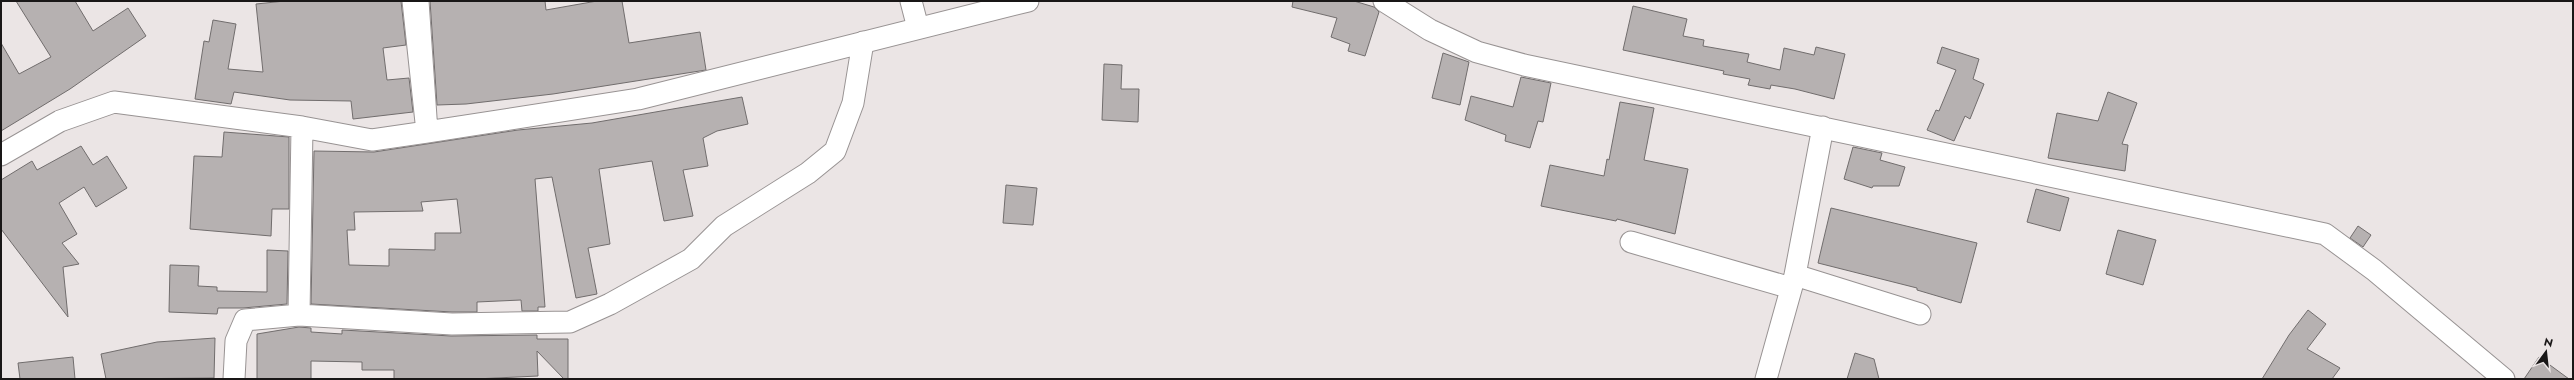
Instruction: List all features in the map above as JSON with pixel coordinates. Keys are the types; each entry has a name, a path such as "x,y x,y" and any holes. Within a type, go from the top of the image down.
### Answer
{"street":[{"path":"413,1 427,132"},
{"path":"418,1 427,132"},
{"path":"911,1 918,28"},
{"path":"1,154 60,121 114,102 302,127 372,140 427,132 638,99 1028,1"},
{"path":"1384,1 1430,30 1478,52 1524,65 2326,234 2374,270 2504,379"},
{"path":"234,379 236,341 245,320 299,315 452,324 570,322 610,304 691,259 724,226 808,173 835,151 853,103 863,42"},
{"path":"299,315 302,127"},
{"path":"1766,379 1793,281 1823,127"},
{"path":"1631,242 1793,281 1920,314"}],"building":[{"path":"16,1 75,1 93,31 128,8 146,36 70,89 1,131 1,43 19,74 51,57"},
{"path":"285,1 401,1 406,45 383,48 387,80 409,78 413,112 353,119 351,101 290,100 234,92 231,104 195,99 204,41 209,42 213,20 236,24 228,69 263,72 256,4"},
{"path":"430,1 545,1 546,10 597,1 622,1 629,43 700,32 706,70 553,94 466,104 437,105"},
{"path":"1293,1 1354,1 1374,7 1379,12 1365,56 1348,51 1350,44 1331,37 1337,18 1292,7"},
{"path":"1633,6 1687,19 1683,36 1704,40 1703,46 1749,54 1747,62 1780,70 1784,48 1814,55 1816,47 1845,54 1834,99 1795,89 1771,85 1770,89 1748,85 1750,79 1723,74 1724,71 1623,50"},
{"path":"1942,47 1979,59 1973,79 1984,84 1970,119 1965,116 1954,141 1927,130 1936,110 1939,111 1956,70 1937,63"},
{"path":"1443,53 1469,62 1460,105 1432,98"},
{"path":"1104,64 1122,65 1121,89 1139,89 1138,122 1102,120"},
{"path":"1521,77 1551,83 1543,122 1538,121 1530,148 1505,141 1506,135 1465,120 1471,96 1513,107"},
{"path":"2108,92 2137,103 2122,144 2128,145 2125,171 2048,158 2057,113 2098,121"},
{"path":"742,97 748,124 717,131 703,138 708,166 683,170 693,216 664,221 652,161 599,169 610,244 588,248 597,294 576,298 552,177 535,179 545,307 538,307 538,311 522,311 521,300 477,302 477,312 452,312 311,304 314,151 374,152 518,130 592,123","holes":["457,199 461,233 435,233 435,250 389,249 389,266 349,265 347,230 355,230 354,212 423,211 421,202"]},
{"path":"1620,102 1654,108 1644,160 1688,169 1675,234 1617,219 1616,221 1541,206 1550,165 1604,176 1607,159 1609,160"},
{"path":"224,132 289,137 289,209 272,209 271,236 190,229 194,156 222,157"},
{"path":"81,146 93,165 107,156 127,188 96,207 84,187 59,203 77,234 62,243 79,264 63,267 68,317 1,229 1,180 32,161 37,170"},
{"path":"1853,147 1882,153 1880,160 1905,167 1899,186 1873,186 1872,188 1844,179"},
{"path":"1006,185 1037,188 1033,225 1003,223"},
{"path":"2036,189 2069,198 2060,231 2027,222"},
{"path":"1831,208 1977,243 1961,303 1917,290 1917,288 1818,263"},
{"path":"2358,226 2371,235 2363,247 2350,238"},
{"path":"2118,230 2156,240 2143,285 2106,274"},
{"path":"267,250 288,251 287,304 243,308 218,308 217,314 169,312 170,265 199,266 198,286 217,287 217,291 267,292"},
{"path":"2308,310 2326,324 2307,349 2340,368 2332,379 2262,379 2289,335"},
{"path":"299,327 311,328 311,332 342,334 342,330 451,336 537,335 537,339 568,339 568,379 564,379 537,351 538,376 475,379 394,379 394,370 362,370 362,362 311,361 311,379 257,379 257,334"},
{"path":"215,338 214,378 106,379 101,354 157,342"},
{"path":"1855,353 1874,359 1879,379 1847,379"},
{"path":"73,357 75,379 20,379 18,363"},
{"path":"2539,357 2569,379 2524,379"}]}
